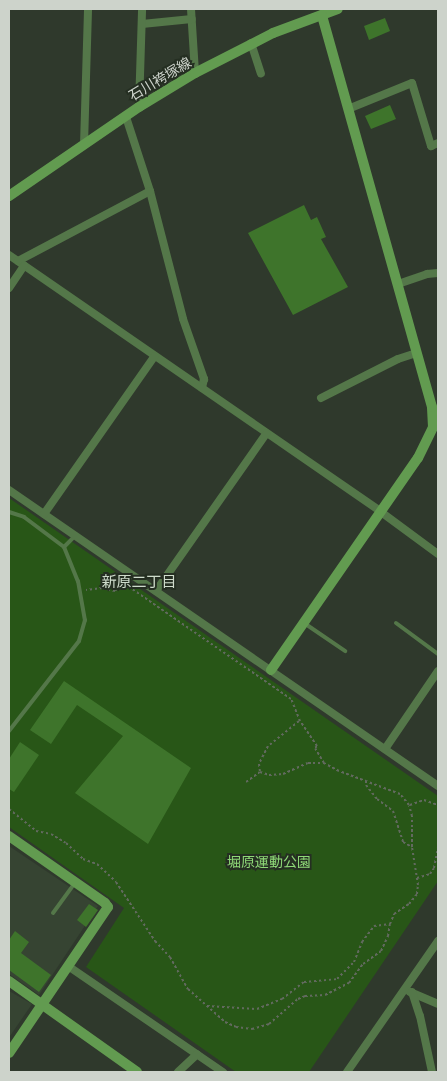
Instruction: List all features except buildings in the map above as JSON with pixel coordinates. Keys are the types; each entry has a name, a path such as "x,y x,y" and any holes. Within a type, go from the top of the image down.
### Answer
{"street":[{"path":"84,145 88,9"},
{"path":"140,107 142,9"},
{"path":"192,9 195,73"},
{"name":"石川袴塚線","path":"9,196 140,107 195,73 251,43 338,9"},
{"path":"272,670 437,428 322,15"},
{"path":"142,24 192,19"},
{"path":"251,43 261,74"},
{"path":"348,109 412,83 431,146 438,143"},
{"path":"126,117 150,191 183,319 204,379 202,388"},
{"path":"9,288 21,264 150,191"},
{"path":"9,255 154,357 381,512 438,554"},
{"path":"398,284 427,274 438,274"},
{"path":"321,398 398,358 417,353"},
{"path":"44,514 154,357"},
{"path":"156,591 266,434"},
{"path":"9,490 438,786"},
{"path":"385,749 438,671"},
{"path":"9,836 106,903 108,907 9,1053"},
{"path":"347,1072 409,991 438,942"},
{"path":"68,966 223,1072"},
{"path":"9,981 137,1072"},
{"path":"409,991 438,1004"},
{"path":"409,991 420,1016 432,1072"},
{"path":"178,1072 197,1054"}],"lane":[{"path":"9,512 24,517 64,547 80,591 85,620 78,641 9,731"},
{"path":"64,547 76,536"},
{"path":"304,623 346,651"},
{"path":"396,623 438,654"},
{"path":"53,913 76,882"}],"path":[{"path":"80,591 102,588 115,591 122,582 291,699 300,721 317,746 315,748 324,762"},
{"path":"260,772 259,764 268,746 300,721"},
{"path":"9,809 36,831 51,834 66,843 83,859 97,864 116,882 154,941 170,957 188,989 225,1022 236,1027 252,1029 269,1024 298,999 305,996 325,995 337,991 349,983 363,964 381,951 388,936 394,914 409,904 417,894 417,878 412,846 412,816 409,805 400,794 324,762 308,763 283,774 269,775 260,772"},
{"path":"246,782 260,772"},
{"path":"366,781 366,785 377,799 393,811 403,842 412,846"},
{"path":"409,805 424,800 438,806"},
{"path":"417,878 430,874 434,868 438,847"},
{"path":"207,1006 257,1009 282,999 304,982 337,979 344,975 354,962 362,942 374,926 390,924"}],"shaded area":[{"path":"9,846 98,906 39,995 9,974"},
{"path":"9,991 32,1004 10,1036 9,1035"}],"green space":[{"name":"堀原運動公園","path":"9,498 438,796 438,881 309,1072 236,1072 86,967 124,908 9,827"}],"district":[{"name":"新原二丁目","path":"139,582"}]}
